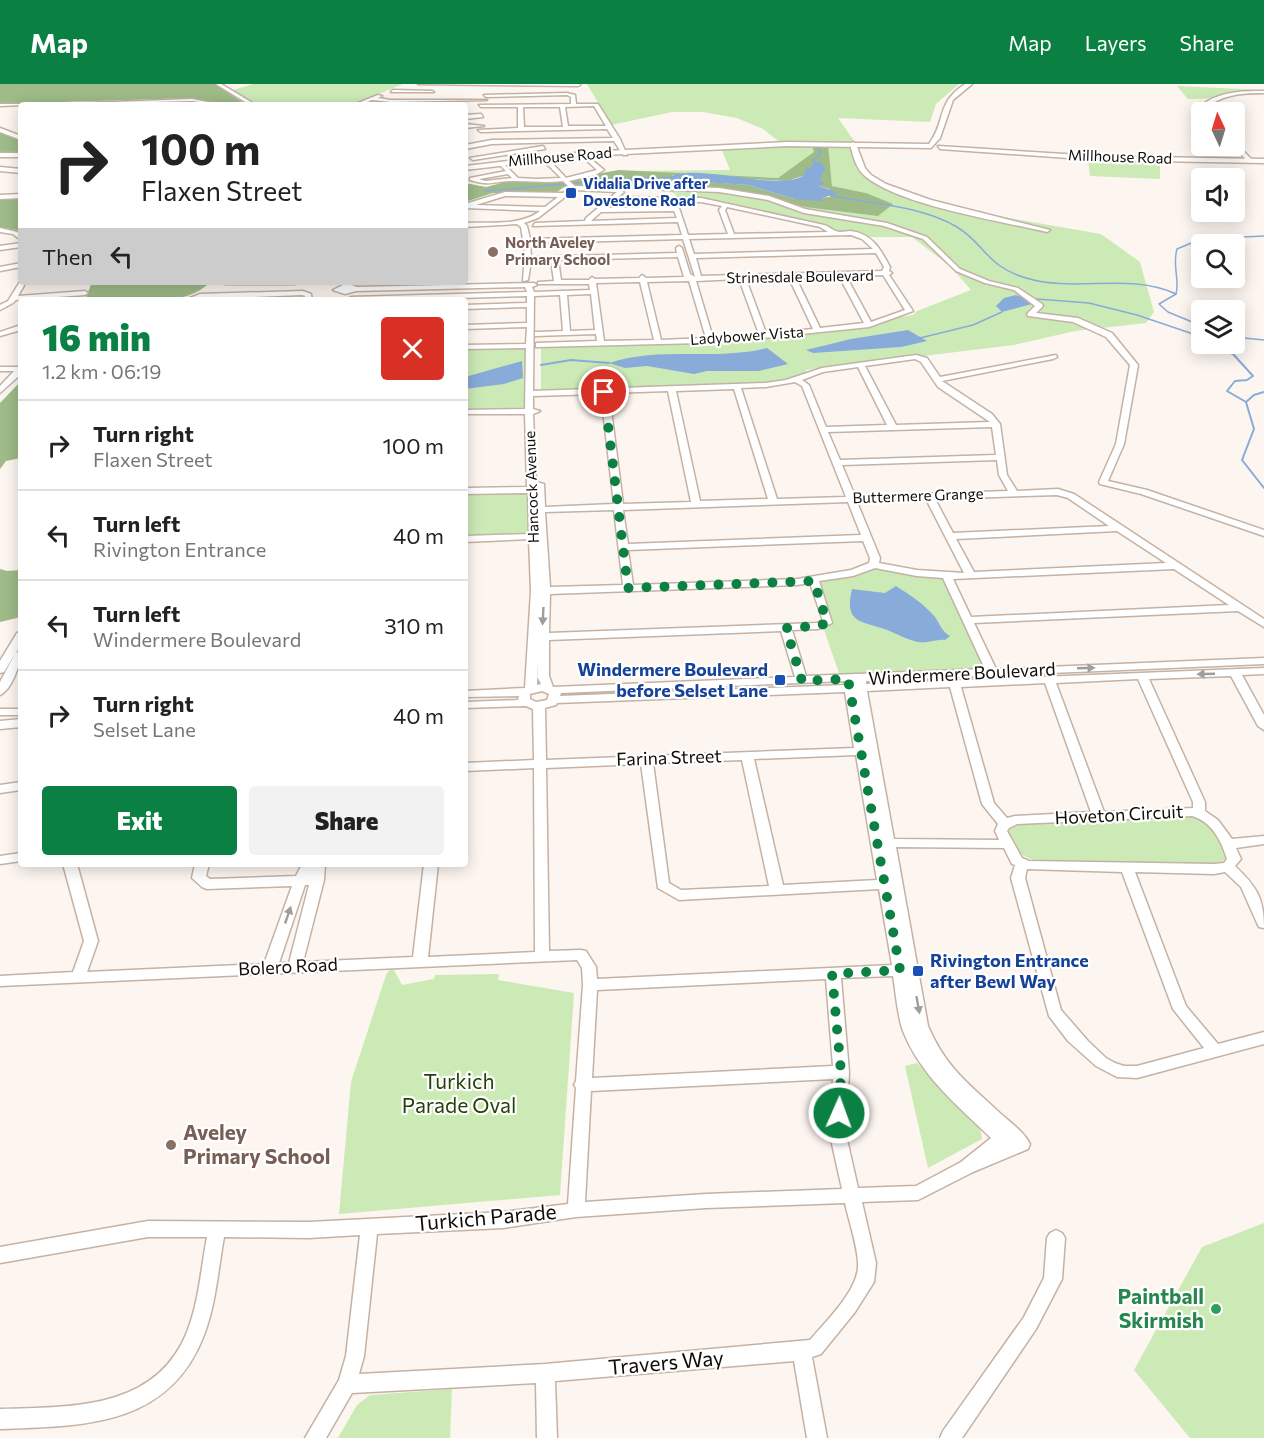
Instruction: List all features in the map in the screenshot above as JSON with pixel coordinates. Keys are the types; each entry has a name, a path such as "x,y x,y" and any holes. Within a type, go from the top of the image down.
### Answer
{"main road":[{"path":"935,146 944,107 968,84"},
{"name":"Millhouse Road","path":"468,170 624,150 654,152 788,144 935,146 977,151 1096,158 1264,161"},
{"name":"Millhouse Road","path":"468,170 624,150"},
{"path":"0,247 18,242"}],"street":[{"path":"218,84 249,102"},
{"path":"364,102 408,84"},
{"path":"420,84 578,85"},
{"path":"451,102 453,86"},
{"path":"484,142 480,138 481,106 485,98 486,86"},
{"path":"393,91 440,92"},
{"path":"1210,102 1232,94 1264,92"},
{"path":"458,102 485,98 573,93 574,105"},
{"path":"372,99 386,102"},
{"path":"150,102 192,100 204,102"},
{"path":"0,106 18,105"},
{"path":"562,105 566,128"},
{"path":"481,106 597,106 624,150"},
{"path":"520,106 521,129"},
{"path":"468,117 481,116"},
{"path":"468,126 521,129 610,127"},
{"path":"8,133 18,129"},
{"path":"0,130 18,137"},
{"path":"468,146 484,142 617,139"},
{"path":"520,141 528,149"},
{"path":"853,144 861,167 869,176 888,186 935,201 1047,230"},
{"path":"468,156 475,159 528,149 624,150"},
{"path":"0,155 18,155"},
{"path":"1245,155 1250,161"},
{"path":"524,228 535,222 564,195 570,184 601,170 585,156"},
{"path":"545,159 570,184"},
{"path":"502,164 516,179"},
{"path":"0,169 18,170"},
{"path":"510,172 472,179 485,183 516,179 541,181 614,189 621,192 598,210 588,222"},
{"path":"630,187 719,190 769,198 804,211 885,224 926,238 958,270 971,277 1016,289 1040,306 1030,314 1075,320 1108,336 1134,365 1120,444 1103,482 1144,492 1264,533"},
{"path":"468,205 505,194 564,195"},
{"path":"0,197 18,196"},
{"path":"612,200 701,200 827,228 833,234"},
{"path":"674,200 693,256 692,277"},
{"path":"468,205 483,208 547,209"},
{"path":"726,205 722,210 732,236"},
{"path":"598,210 677,209"},
{"path":"771,223 780,217"},
{"path":"668,220 672,224 681,255 692,277 710,340"},
{"path":"524,228 535,222 680,220"},
{"path":"468,225 501,224 524,228 648,238 833,234 865,236 888,267 886,273"},
{"path":"524,228 532,284"},
{"path":"0,230 15,232 18,236"},
{"path":"648,238 653,256"},
{"path":"693,256 877,251"},
{"path":"528,259 681,255"},
{"path":"554,258 558,281"},
{"path":"0,269 18,266"},
{"name":"Strinesdale Boulevard","path":"692,277 842,276 886,273"},
{"name":"Strinesdale Boulevard","path":"532,284 558,281 886,273"},
{"name":"Ladybower Vista","path":"468,347 710,340 869,325 909,311 886,273"},
{"path":"842,276 869,325"},
{"path":"792,277 817,330"},
{"path":"742,278 763,336"},
{"path":"643,279 657,342"},
{"path":"592,280 601,343"},
{"path":"468,282 532,284 563,293 594,292"},
{"path":"346,287 532,284"},
{"path":"424,297 532,284"},
{"name":"Hancock Avenue","path":"532,284 530,325 535,346"},
{"name":"Hancock Avenue","path":"532,284 538,334 535,346 533,411 540,591 530,698 541,764 542,955"},
{"path":"0,308 13,298 21,285"},
{"path":"82,297 86,285"},
{"path":"346,287 390,285"},
{"path":"407,297 408,287"},
{"path":"27,297 85,293"},
{"path":"197,297 303,293 309,295 309,297"},
{"path":"563,293 567,333"},
{"path":"13,298 18,298"},
{"path":"468,307 530,305"},
{"path":"502,306 503,326"},
{"path":"468,327 530,325"},
{"path":"0,334 18,329"},
{"path":"538,334 599,332"},
{"path":"533,394 737,387 795,379 822,370 860,364 910,357 923,359 937,380 996,424 1003,475 1014,493"},
{"path":"937,380 1053,357"},
{"path":"860,364 893,428"},
{"path":"0,369 18,369"},
{"path":"0,391 18,372"},
{"path":"795,379 805,385 875,558 874,565"},
{"path":"737,387 773,502"},
{"path":"672,391 696,505"},
{"path":"604,392 628,588"},
{"path":"468,412 533,411"},
{"path":"823,430 996,424"},
{"path":"837,463 1001,458"},
{"path":"468,491 535,490"},
{"name":"Buttermere Grange","path":"536,510 1064,493 1264,624"},
{"path":"929,496 970,575"},
{"path":"949,536 1118,528"},
{"path":"468,539 537,536"},
{"path":"623,547 867,538"},
{"path":"540,591 814,581 853,573 874,565 947,576 1175,566"},
{"path":"947,576 993,672"},
{"path":"537,637 818,626 827,623 814,581"},
{"path":"968,620 1240,608"},
{"path":"786,628 802,681"},
{"name":"Hancock Avenue","path":"537,637 543,676 551,693"},
{"path":"0,692 18,645"},
{"name":"Windermere Boulevard","path":"551,693 802,681 855,684 993,672 1264,661"},
{"name":"Windermere Boulevard","path":"551,693 855,684 955,684 1264,671"},
{"path":"1235,672 1264,726"},
{"path":"1142,676 1199,802 1199,813"},
{"path":"1049,680 1099,816"},
{"path":"855,684 905,970 910,1029 919,1051 932,1070 1005,1134"},
{"path":"955,684 988,804 1005,824 1000,831 1017,861 1022,864 1126,868 1228,867 1247,885 1264,923"},
{"path":"468,705 530,698 551,693"},
{"path":"468,694 530,698 551,693"},
{"path":"0,714 18,712"},
{"path":"0,725 18,723"},
{"name":"Farina Street","path":"468,767 867,751"},
{"path":"747,754 777,890"},
{"path":"646,759 663,885 679,895 891,884"},
{"path":"0,789 18,786"},
{"name":"Hoveton Circuit","path":"1005,824 1014,820 1199,813 1215,824 1229,844"},
{"path":"1228,867 1234,859 1229,844 1264,840"},
{"path":"884,843 1006,844"},
{"path":"0,860 18,857"},
{"path":"1022,864 1018,878 1054,1012 1063,1027 1107,1066 1117,1071 1137,1072 1264,1038"},
{"path":"71,867 92,941 78,977"},
{"path":"201,867 199,878 207,884 318,880"},
{"path":"270,968 300,881 307,867"},
{"path":"295,967 318,880 318,867"},
{"path":"420,961 431,867"},
{"path":"1126,868 1180,1009 1215,1052"},
{"name":"Bolero Road","path":"0,981 576,953 584,956 590,967 590,985"},
{"path":"576,1210 590,985 905,970"},
{"name":"Travers Way","path":"347,1383 545,1373 815,1348 865,1282 867,1263 838,1135 841,1072 832,974"},
{"path":"582,1085 841,1072"},
{"name":"Turkich Parade","path":"0,1255 148,1229 309,1230 503,1220 576,1210 706,1201 918,1193 967,1167 1017,1147 1005,1134 967,1167"},
{"path":"315,1438 347,1383 361,1323 369,1227"},
{"path":"0,1419 64,1416 113,1410 130,1404 156,1388 179,1363 194,1338 217,1228"},
{"path":"950,1438 1030,1323 1048,1288 1056,1261 1056,1238"},
{"path":"802,1351 817,1438"},
{"path":"545,1373 547,1438"}],"green space":[{"path":"0,84 215,84 242,102 212,102 190,98 0,104"},
{"path":"253,84 403,84 359,102 251,102 233,90"},
{"path":"587,84 959,84 936,104 930,122 838,118 855,142 781,143 763,129 737,118 703,112 672,112 611,125"},
{"path":"1177,86 1264,90 1264,92 1188,99"},
{"path":"0,133 18,139 18,154 0,154"},
{"path":"828,144 832,186 866,193 893,204 878,216 805,207 751,193 671,185 626,186 623,189 564,187 557,192 493,193 468,201 468,184 486,187 513,180 562,180 619,170 778,178 814,152 812,145","holes":["814,165 822,169 819,186 829,189 830,197 795,199 748,185 669,179 673,175 787,181 803,176"]},
{"path":"812,145 815,152 778,178 619,171 730,170 721,148"},
{"path":"828,145 850,146 857,164 867,176 907,194 981,213 1101,234 1140,262 1154,312 1146,323 1075,331 1014,345 923,356 916,354 805,370 807,372 782,381 541,393 541,347 768,337 913,315 917,311 971,290 951,267 912,237 872,237 840,232 829,227 720,202 677,199 676,194 671,192 623,189 625,186 671,185 751,193 805,207 866,193 832,186"},
{"path":"1088,159 1160,161 1160,179 1090,176"},
{"path":"0,198 18,198 18,230 0,227"},
{"path":"91,285 206,285 185,297 86,297"},
{"path":"527,348 526,410 468,411 468,349"},
{"path":"18,384 18,459 6,461 0,469 0,403"},
{"path":"468,493 527,494 528,531 520,535 468,536"},
{"path":"876,568 942,578 986,666 981,670 840,676 823,627 833,621 818,582"},
{"path":"0,569 18,570 18,618 0,622"},
{"path":"1195,817 1211,829 1218,839 1226,858 1220,864 1033,860 1018,853 1007,833 1012,826 1025,823"},
{"name":"Turkich Parade Oval","path":"392,966 402,985 434,979 435,975 499,974 498,980 574,993 560,1195 339,1214 351,1082 386,975"},
{"path":"917,1063 980,1128 982,1139 928,1168 905,1066"},
{"name":"Paintball Skirmish","path":"1264,1223 1264,1438 1190,1438 1134,1370 1202,1247"},
{"path":"452,1389 450,1438 338,1438 357,1405 370,1395"}],"water":[{"path":"813,161 820,162 825,168 820,180 824,183 819,186 839,193 822,198 822,201 795,199 748,185 668,178 680,174 696,173 773,181 790,180 803,176 806,169 813,166"},
{"path":"1016,295 1031,300 1032,304 1002,312 996,306 1004,298"},
{"path":"908,330 927,341 901,347 813,353 806,350 851,339"},
{"path":"767,348 788,364 759,371 707,371 694,374 647,366 625,368 609,363 648,355 747,352"},
{"path":"522,361 523,378 504,384 468,389 468,376"},
{"path":"896,586 926,608 950,636 945,640 918,642 863,623 853,615 850,609 852,589 885,593"}],"waterway":[{"path":"813,161 821,153 816,145"},
{"path":"485,191 599,181 668,178"},
{"path":"833,196 913,210 943,220 966,234 994,262 1026,278 1064,284 1140,284 1176,294"},
{"path":"1176,294 1177,249 1201,239 1264,236"},
{"path":"1176,294 1159,304 1168,312 1191,321"},
{"path":"1024,298 1089,303 1137,315 1191,333"},
{"path":"920,338 973,325 1002,312"},
{"path":"1245,338 1264,340"},
{"path":"1233,354 1253,376 1247,380 1235,381 1227,391 1246,402"},
{"path":"541,365 571,360 609,363"},
{"path":"1246,402 1254,395 1264,392"},
{"path":"1246,402 1254,429 1242,460 1264,488"}],"place":[{"name":"Vidalia Drive after Dovestone Road","path":"571,193"},
{"name":"North Aveley Primary School","path":"493,252"},
{"name":"Windermere Boulevard before Selset Lane","path":"780,680"},
{"name":"Rivington Entrance after Bewl Way","path":"918,971"},
{"name":"Aveley Primary School","path":"171,1145"},
{"name":"Paintball Skirmish","path":"1216,1309"}],"route":[{"path":"604,392 628,588 814,581 827,623 818,626 786,628 802,681 848,679 900,970 832,974 841,1072 839,1113"}]}
